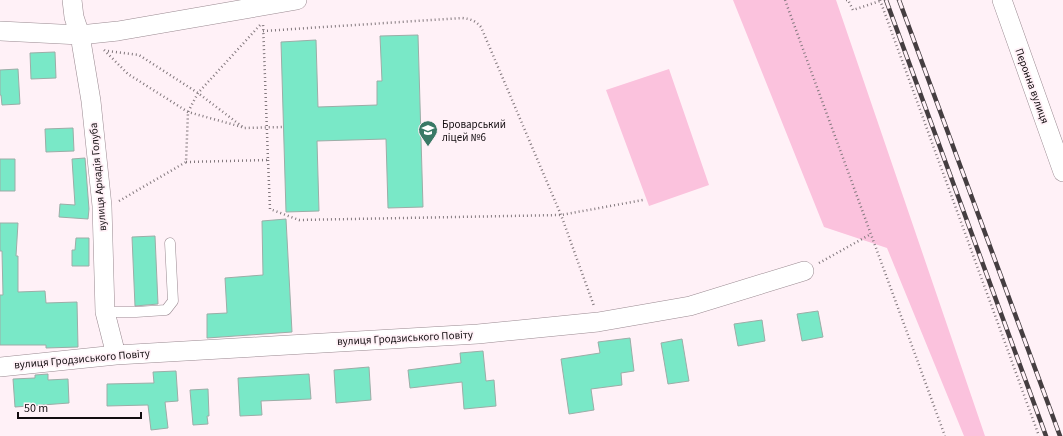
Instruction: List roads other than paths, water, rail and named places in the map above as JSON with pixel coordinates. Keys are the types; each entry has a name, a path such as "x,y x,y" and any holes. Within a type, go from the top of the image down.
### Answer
{"street":[{"name":"вулиця Аркадія Голуба","path":"72,0 74,17 80,35 91,102 102,206 105,312 116,355"},
{"path":"0,31 80,35 118,31 256,9 297,0"},
{"name":"Перонна вулиця","path":"1002,0 1063,172"},
{"name":"вулиця Гродзиського Повіту","path":"0,367 116,355 478,334 598,322 690,306 804,271"}],"lane":[{"path":"105,312 166,310 173,301 170,243"}],"railway":[{"path":"886,0 1046,436"},
{"path":"899,0 1060,436"}],"place":[{"name":"Броварський ліцей №6","path":"428,147"}]}
